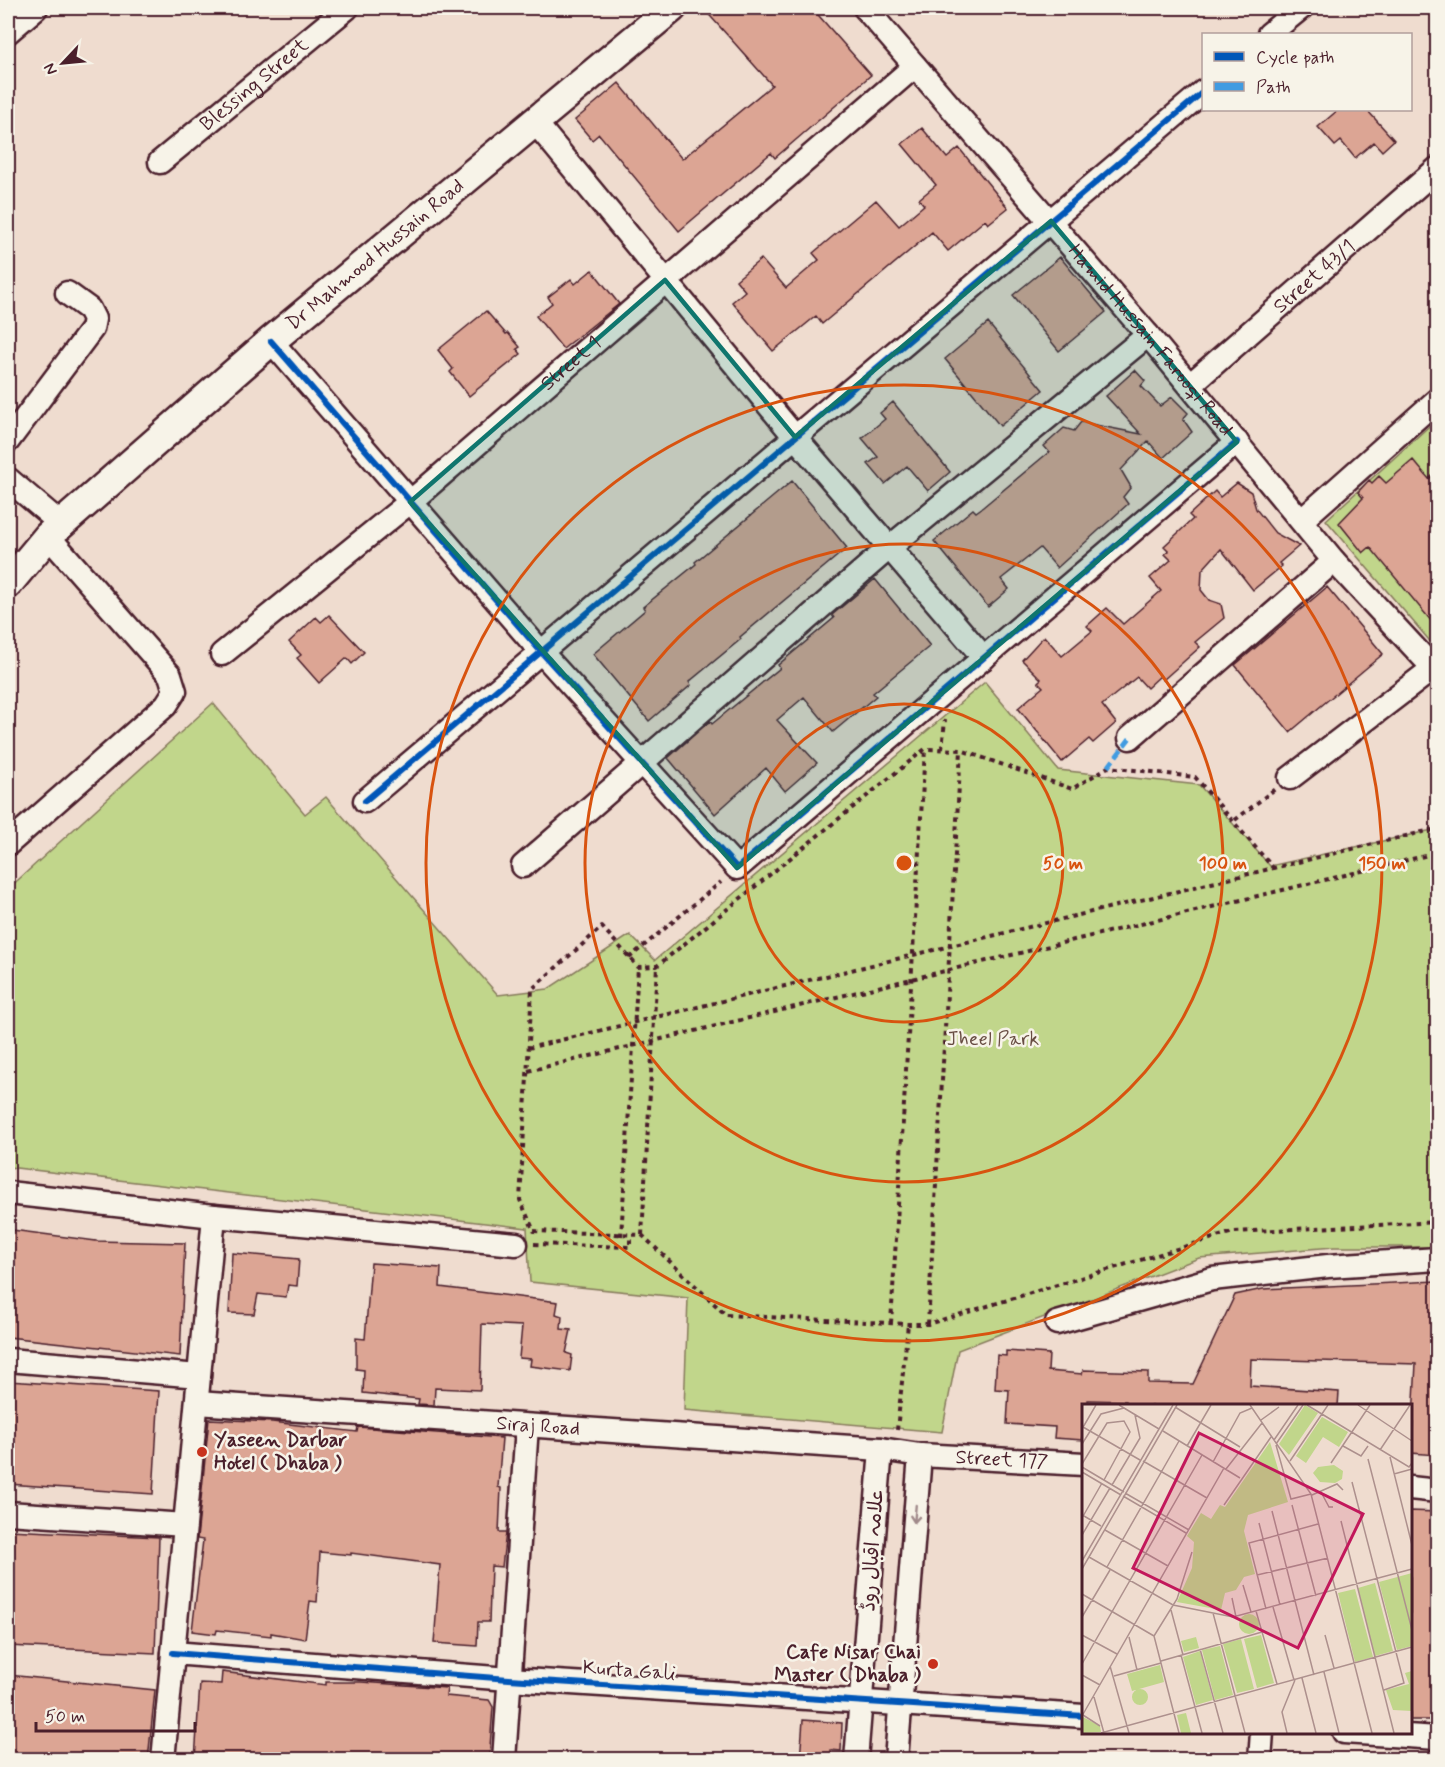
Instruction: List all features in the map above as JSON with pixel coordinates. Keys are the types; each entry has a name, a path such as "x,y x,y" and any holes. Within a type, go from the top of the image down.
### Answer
{"main road":[{"name":"Dr Mahmood Hussain Road","path":"8,584 54,530 271,341 672,8"}],"street":[{"path":"8,32 36,8"},
{"name":"Blessing Street","path":"160,162 347,8"},
{"name":"Hamid Hussain Farooqi Road","path":"865,8 1148,335 1334,561 1436,670"},
{"path":"1270,33 1301,8"},
{"name":"Street 1","path":"222,654 410,502 915,66"},
{"path":"365,801 1202,92"},
{"path":"534,122 795,437 984,658"},
{"name":"Street 43/1","path":"1190,385 1437,168"},
{"path":"8,441 92,329 94,319 89,309 67,293"},
{"path":"523,866 890,547 1148,335"},
{"path":"271,341 542,653 736,868 1237,442"},
{"path":"1302,520 1437,399"},
{"path":"8,479 54,530 170,675 175,691 166,705 8,844"},
{"path":"1130,738 1334,561"},
{"path":"1290,778 1436,670"},
{"path":"8,1193 214,1216 516,1244"},
{"path":"163,1760 214,1216"},
{"path":"1057,1323 1212,1279 1328,1266 1437,1259"},
{"path":"8,1360 199,1376"},
{"name":"Siraj Road","path":"197,1403 888,1450 920,1455"},
{"path":"504,1760 527,1426"},
{"name":"علامہ اقبال روڈ","path":"856,1760 888,1450"},
{"name":"علامہ اقبال روڈ","path":"896,1760 920,1455"},
{"name":"Street 177","path":"920,1455 1082,1464"},
{"path":"1412,1488 1437,1491"},
{"path":"8,1513 185,1525"},
{"name":"Kurta Gali","path":"173,1653 509,1679 1082,1716"},
{"path":"1260,1760 1262,1734"},
{"path":"1375,1734 1437,1738"}],"path":[{"path":"891,1323 926,749"},
{"path":"1274,868 1235,820 1195,777 1108,767 1072,789 961,750 926,749 657,966 638,967 602,927 532,989 520,1200 534,1231 642,1235 726,1315 928,1324 1233,1232 1437,1222"},
{"path":"928,1324 961,750"},
{"path":"1235,820 1290,778"},
{"path":"528,1048 1431,830 1437,854 528,1071"},
{"path":"629,958 736,868"},
{"path":"642,1235 657,966"},
{"path":"621,1236 638,967"},
{"path":"516,1244 630,1247 630,1235"},
{"path":"888,1450 908,1324"}],"highlighted area":[{"path":"1051,221 1237,442 737,868 410,502 665,280 795,437"}],"green space":[{"path":"1437,419 1437,646 1435,647 1326,520"},
{"name":"Jheel Park","path":"985,682 1058,770 1199,785 1270,866 1437,829 1437,1247 1334,1247 1199,1258 958,1350 942,1432 684,1410 688,1298 530,1282 527,1228 8,1167 8,889 213,703 305,814 326,797 498,995 548,989 630,935 655,960"}],"building":[{"path":"703,8 812,8 871,75 775,158 771,153 679,231 599,134 592,140 575,120 619,83 682,159 772,85"},
{"path":"1337,111 1368,111 1394,140 1382,151 1374,142 1355,158 1341,141 1335,146 1318,127"},
{"path":"922,128 947,158 959,148 1008,208 988,224 985,220 948,251 932,232 822,324 816,316 773,351 732,302 745,291 736,280 761,259 786,288 819,260 813,253 876,200 899,226 924,205 919,199 936,185 902,144"},
{"path":"1060,257 1106,312 1059,351 1013,295"},
{"path":"592,270 619,304 563,349 536,316 552,303 548,297 571,279 575,284"},
{"path":"486,311 520,347 517,349 521,354 469,396 450,372 453,369 438,350"},
{"path":"988,323 1043,390 1000,426 945,359"},
{"path":"1135,370 1145,381 1141,386 1160,406 1172,397 1188,413 1183,419 1192,432 1163,458 1148,441 1121,470 1131,487 1123,497 1128,504 1057,568 1040,548 1001,579 1009,589 988,607 934,541 973,509 976,512 983,507 1049,452 1044,446 1064,428 1074,431 1081,422 1141,434 1106,396"},
{"path":"893,402 950,472 928,491 907,466 885,484 868,464 878,457 862,438 885,419 880,413"},
{"path":"1413,460 1429,479 1437,471 1437,628 1370,547 1363,553 1339,523 1363,498 1358,492 1369,480 1372,483 1379,476 1386,483"},
{"path":"792,481 847,548 740,637 741,639 689,682 691,685 649,721 593,654 645,610 643,607"},
{"path":"1237,483 1251,492 1256,509 1275,533 1299,546 1279,563 1282,566 1253,590 1221,549 1202,570 1201,590 1209,600 1221,604 1224,618 1195,642 1200,647 1163,680 1160,676 1147,688 1137,677 1102,705 1116,723 1093,743 1089,739 1062,762 1018,708 1043,687 1038,682 1041,679 1022,660 1044,636 1062,656 1092,631 1087,626 1107,608 1123,624 1161,591 1150,578 1171,560 1165,554 1169,551 1164,546 1193,519 1189,515 1215,491 1220,497"},
{"path":"875,579 930,646 873,693 876,696 833,732 804,697 777,720 817,763 785,791 766,768 715,814 668,758 710,721 712,724 780,668 778,665 834,618 832,615"},
{"path":"1327,587 1383,654 1290,732 1235,665"},
{"path":"329,615 364,652 352,664 347,658 319,683 297,658 301,655 289,642 316,617 321,622"},
{"path":"12,1230 96,1241 185,1243 180,1356 8,1337"},
{"path":"232,1253 299,1259 297,1286 288,1285 286,1297 258,1294 254,1314 229,1313"},
{"path":"371,1263 441,1268 440,1287 558,1302 556,1314 562,1316 561,1329 571,1330 566,1353 572,1355 570,1371 530,1366 531,1359 519,1358 522,1326 482,1324 480,1390 435,1388 434,1405 418,1404 419,1399 363,1393 364,1370 356,1369 356,1338 365,1339"},
{"path":"1437,1281 1437,1455 1412,1453 1416,1364 1251,1359 1250,1386 1339,1392 1338,1404 1126,1404 1126,1401 1088,1400 1088,1404 1082,1404 1082,1440 1054,1438 1055,1427 1007,1424 1009,1390 995,1389 997,1355 1006,1356 1006,1351 1049,1354 1048,1371 1082,1374 1083,1370 1148,1372 1148,1383 1193,1384 1235,1295 1263,1289"},
{"path":"8,1381 159,1391 153,1494 8,1484"},
{"path":"209,1419 272,1422 357,1432 358,1427 502,1438 498,1487 501,1488 499,1532 506,1532 502,1567 491,1566 489,1622 478,1622 477,1646 434,1643 440,1565 351,1553 351,1555 320,1552 317,1602 310,1601 305,1639 271,1633 271,1636 217,1630 216,1634 192,1631 203,1540 197,1539"},
{"path":"1412,1511 1437,1512 1437,1574 1434,1601 1437,1603 1433,1645 1437,1645 1437,1720 1412,1720"},
{"path":"8,1530 159,1537 155,1653 8,1646"},
{"path":"222,1672 326,1685 326,1682 361,1682 447,1688 446,1696 489,1700 493,1707 489,1760 195,1760 200,1683 221,1684"},
{"path":"8,1675 155,1690 148,1760 8,1760"},
{"path":"803,1720 842,1723 841,1751 831,1750 831,1760 800,1760"}],"marked path":[{"path":"1108,767 1130,738"}],"cycle path":[{"path":"365,801 1202,93"},
{"path":"271,341 542,653 737,868 1237,442"},
{"path":"173,1653 509,1679 1082,1716"}],"place":[{"name":"Yaseen Darbar Hotel ( Dhaba )","path":"202,1452"},
{"name":"Cafe Nisar Chai Master ( Dhaba )","path":"933,1664"}]}
